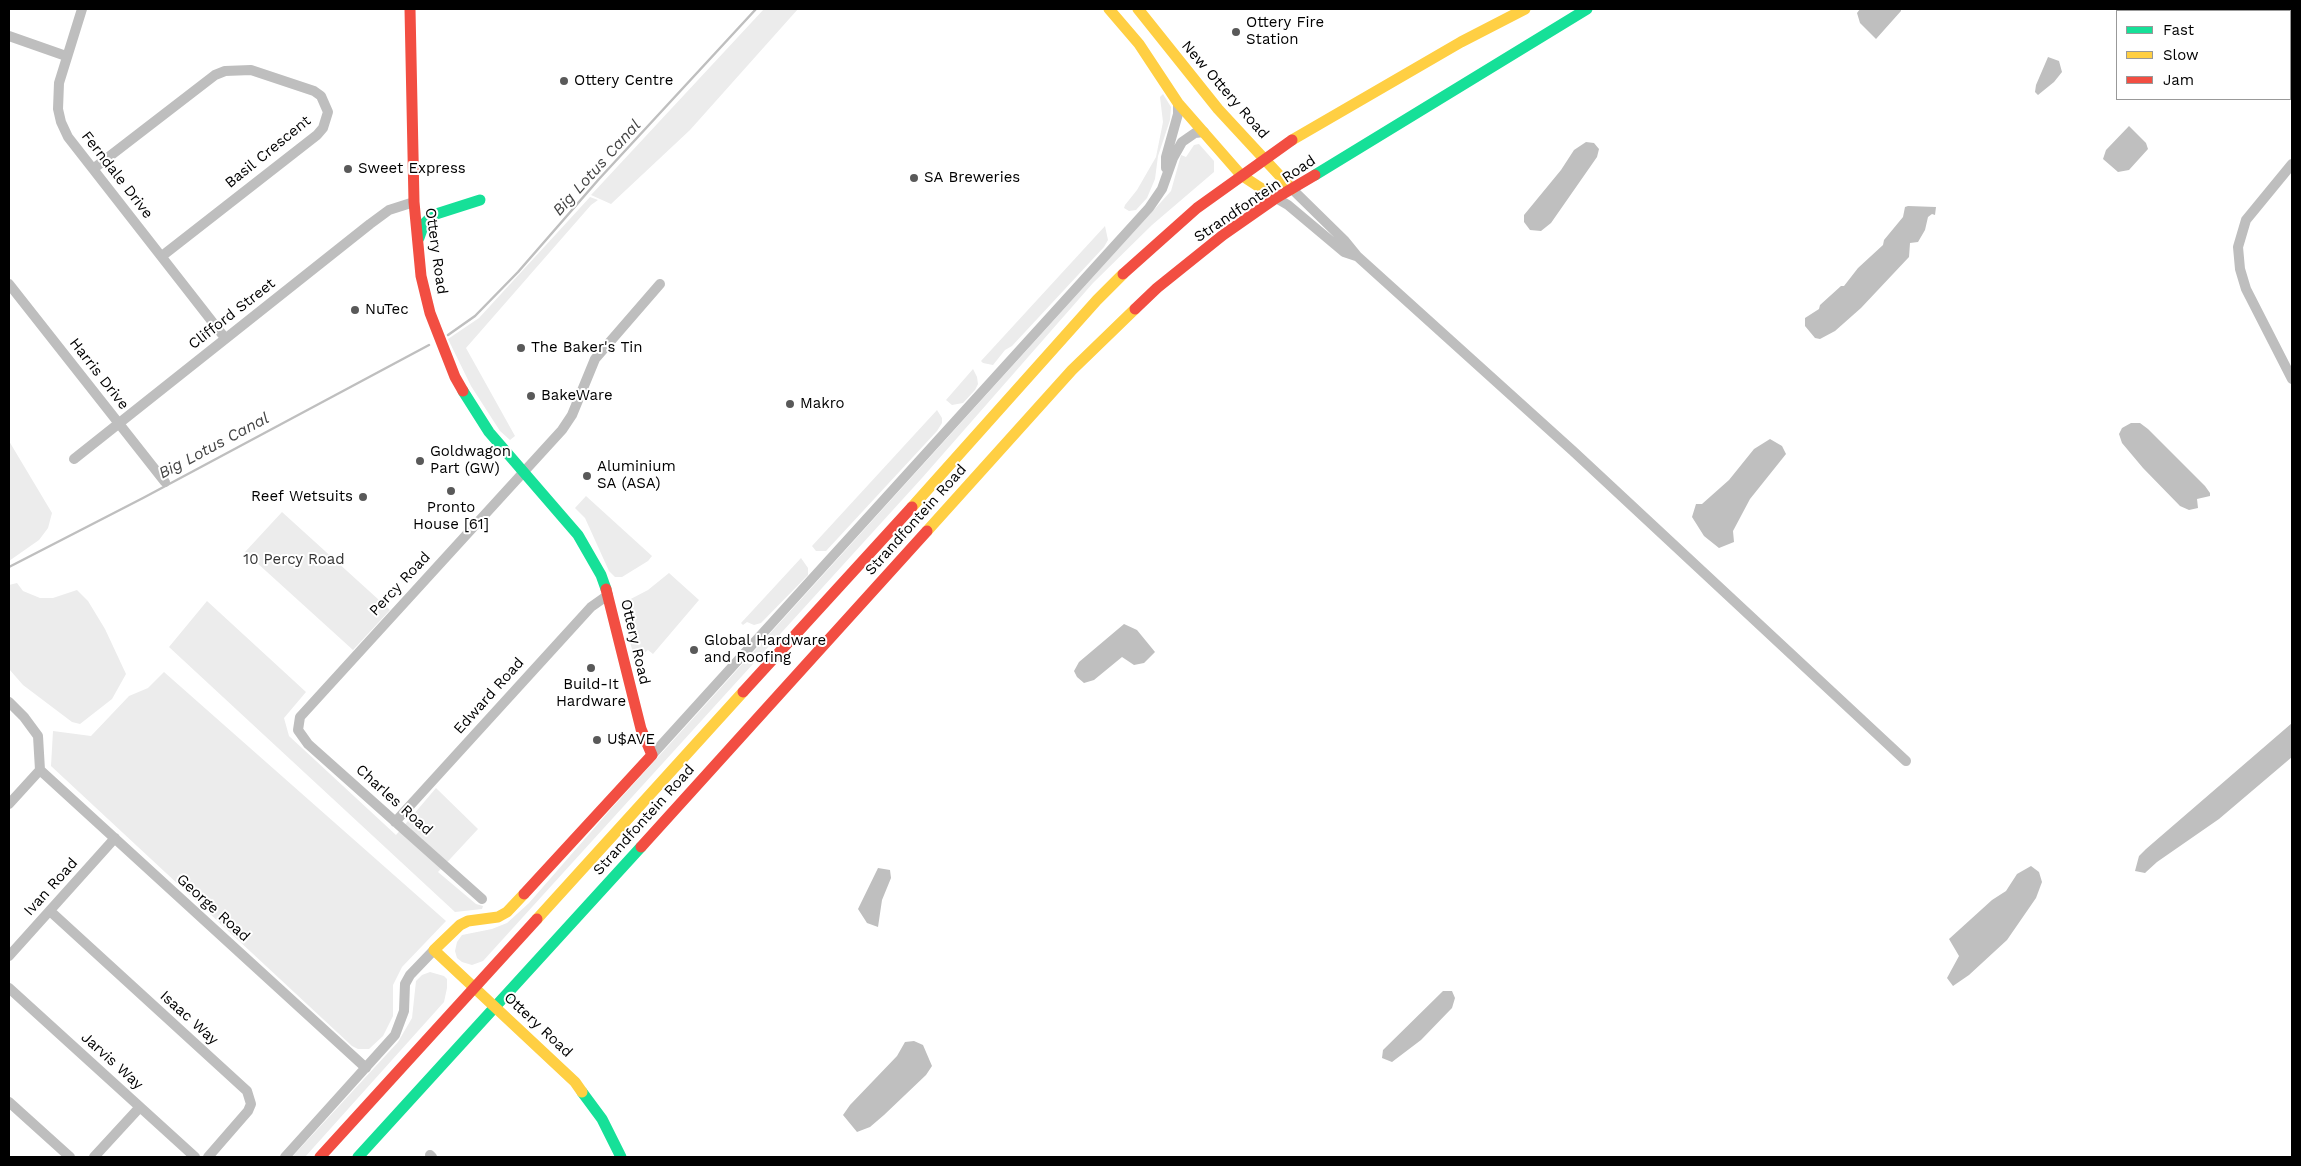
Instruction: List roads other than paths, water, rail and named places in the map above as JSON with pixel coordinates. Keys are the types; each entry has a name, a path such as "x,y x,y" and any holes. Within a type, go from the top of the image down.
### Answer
{"main road":[{"name":"Ottery Road","path":"410,9 414,202 417,244 424,290 437,335 455,377 477,415 489,432 578,535 597,567 608,595 641,729 652,755"},
{"path":"1108,9 1139,44 1178,103 1241,175 1276,198"},
{"name":"New Ottery Road","path":"1138,9 1198,85 1292,189"},
{"name":"Strandfontein Road","path":"320,1157 1008,401 1097,300 1164,236 1241,175 1302,134 1525,9"},
{"name":"Strandfontein Road","path":"358,1157 1072,370 1157,288 1223,234 1276,198 1470,82 1587,9"},
{"path":"417,244 424,224 433,215 480,200"},
{"path":"434,950 460,924 468,921 498,917 507,912 652,755"},
{"name":"Ottery Road","path":"434,950 575,1082 602,1119 621,1157"}],"street":[{"name":"Ferndale Drive","path":"82,9 66,56 58,96 61,122 68,137 225,338"},
{"path":"9,36 66,56"},
{"name":"Basil Crescent","path":"93,169 215,75 225,71 251,70 314,91 322,96 328,112 323,128 317,135 162,256"},
{"path":"1167,174 1166,157 1178,114 1178,103"},
{"path":"652,755 1143,214 1162,190 1167,174 1182,142 1195,133 1204,132"},
{"path":"2292,164 2246,220 2238,247 2240,269 2246,289 2292,379"},
{"path":"1292,189 1344,240 1357,256 1554,434 1906,761"},
{"path":"1276,198 1344,252 1357,256"},
{"name":"Clifford Street","path":"74,459 389,210 414,202"},
{"name":"Harris Drive","path":"9,284 165,482"},
{"name":"Percy Road","path":"300,717 568,422 595,359 660,284"},
{"name":"Edward Road","path":"395,822 590,607 608,595"},
{"path":"9,702 38,736 40,770 9,804"},
{"name":"Charles Road","path":"300,717 298,730 308,744 482,900"},
{"name":"George Road","path":"40,770 366,1068"},
{"name":"Ivan Road","path":"9,956 116,838"},
{"name":"Isaac Way","path":"50,911 247,1091 251,1104 248,1111 208,1157"},
{"path":"285,1157 394,1035 404,1010 405,984 410,975 434,950"},
{"name":"Jarvis Way","path":"9,988 195,1157"},
{"path":"9,1102 70,1157"},
{"path":"94,1157 140,1107"}],"waterway":[{"name":"Big Lotus Canal","path":"448,335 475,316 518,272 599,179 756,9"},
{"name":"Big Lotus Canal","path":"9,567 143,498 429,345"}],"place":[{"name":"Ottery Fire Station","path":"1236,32"},
{"name":"Ottery Centre","path":"564,81"},
{"name":"Sweet Express","path":"348,169"},
{"name":"SA Breweries","path":"914,178"},
{"name":"NuTec","path":"355,310"},
{"name":"The Baker's Tin","path":"521,348"},
{"name":"BakeWare","path":"531,396"},
{"name":"Makro","path":"790,404"},
{"name":"Goldwagon Part (GW)","path":"420,461"},
{"name":"Aluminium SA (ASA)","path":"587,476"},
{"name":"Pronto House [61]","path":"451,491"},
{"name":"Reef Wetsuits","path":"363,497"},
{"name":"Global Hardware and Roofing","path":"694,650"},
{"name":"Build-It Hardware","path":"591,668"},
{"name":"U$AVE","path":"597,740"}],"park label":[{"name":"10 Percy Road","path":"294,560"}]}
